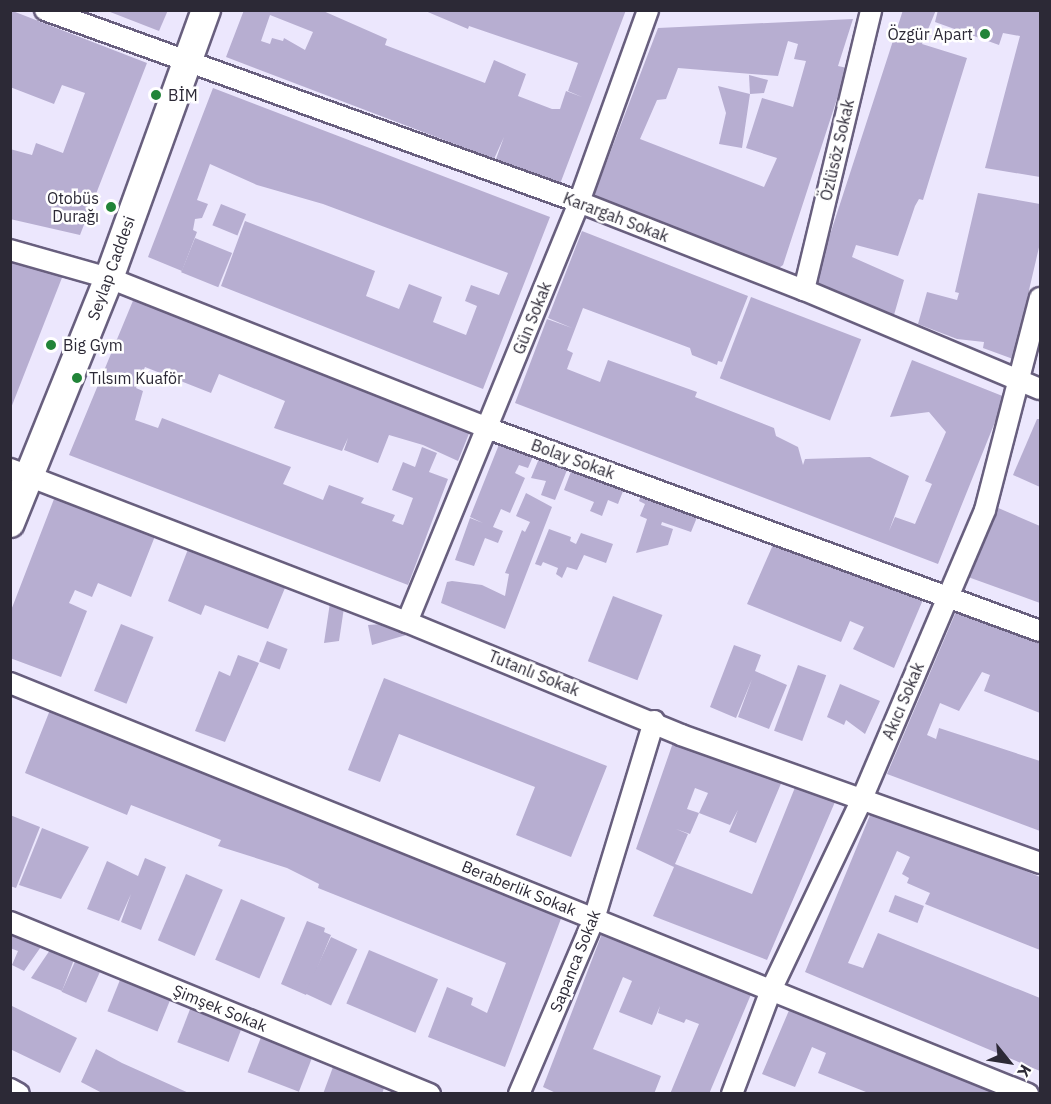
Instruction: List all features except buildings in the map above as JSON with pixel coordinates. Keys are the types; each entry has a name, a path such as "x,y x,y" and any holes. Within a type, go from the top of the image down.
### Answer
{"main road":[{"name":"Seylap Caddesi","path":"10,523 20,472 109,278 206,10"}],"street":[{"name":"Karargah Sokak","path":"45,10 185,63 579,202 804,290 1041,389"},
{"name":"Gün Sokak","path":"407,622 579,202 648,10"},
{"name":"Özlüsöz Sokak","path":"804,290 871,10"},
{"name":"Bolay Sokak","path":"10,250 109,278 488,428 1041,631"},
{"name":"Akıcı Sokak","path":"732,1094 771,990 861,801 985,510 1041,298"},
{"name":"Tutanlı Sokak","path":"20,472 407,622 654,721 681,735 861,801 1041,863"},
{"name":"Beraberlik Sokak","path":"10,683 1028,1094"},
{"name":"Sapanca Sokak","path":"519,1094 594,919 654,721"},
{"name":"Şimşek Sokak","path":"10,922 430,1094"},
{"path":"10,1089 19,1094"}],"place":[{"name":"Özgür Apart","path":"985,34"},
{"name":"BİM","path":"156,95"},
{"name":"Otobüs Durağı","path":"111,207"},
{"name":"Big Gym","path":"51,345"},
{"name":"Tılsım Kuaför","path":"77,378"}]}
